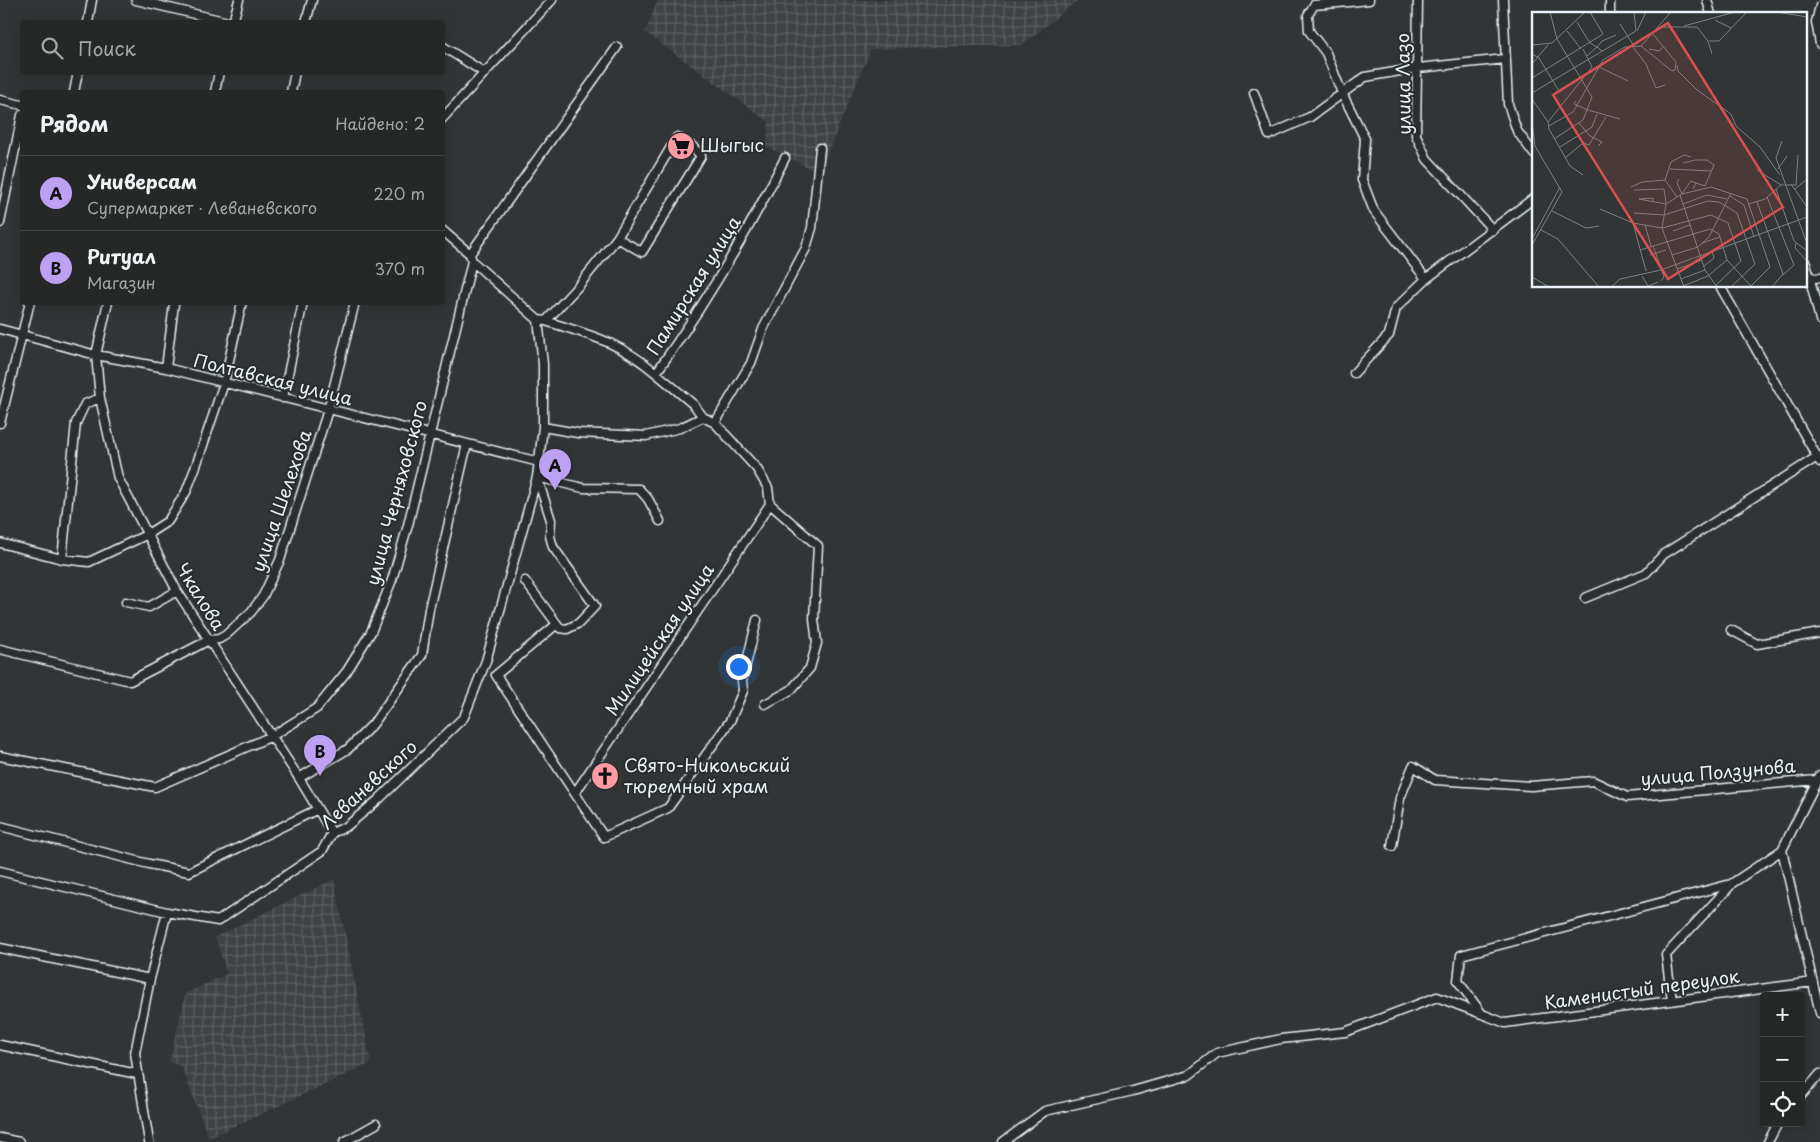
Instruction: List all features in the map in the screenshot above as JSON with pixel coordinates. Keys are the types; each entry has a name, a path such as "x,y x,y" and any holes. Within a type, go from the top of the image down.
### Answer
{"street":[{"path":"88,20 92,0"},
{"path":"136,0 220,20"},
{"path":"234,20 239,0"},
{"path":"307,20 312,0"},
{"path":"445,116 552,0"},
{"path":"1369,0 1314,5 1308,14 1308,31 1326,53 1342,94 1365,139 1362,180 1374,211 1426,280"},
{"name":"улица Лазо","path":"1418,0 1416,135 1427,159 1493,230"},
{"path":"1505,0 1508,104 1517,131 1532,151"},
{"path":"1820,6 1816,22 1820,44"},
{"name":"улица Черняховского","path":"0,756 155,787 272,736 317,708 347,671 371,632 397,562 471,258 617,47"},
{"path":"445,48 485,73"},
{"path":"1254,93 1269,135 1310,118 1365,77 1418,68 1506,59"},
{"path":"74,90 77,75"},
{"path":"215,90 218,75"},
{"path":"291,90 294,75"},
{"path":"0,100 20,105"},
{"path":"0,223 20,125"},
{"path":"445,233 538,320 546,321 580,284 617,238 677,137 693,147 701,156 642,252 617,238"},
{"path":"715,423 751,363 762,329 806,248 812,228 820,148"},
{"name":"Памирская улица","path":"546,321 605,339 635,355 656,373 692,323 737,251 784,158"},
{"path":"1354,373 1389,335 1396,308 1426,280 1532,200"},
{"path":"1820,278 1808,277 1820,320"},
{"path":"1585,598 1646,573 1664,554 1819,460 1721,288"},
{"path":"0,423 29,305"},
{"name":"Чкалова","path":"107,305 96,355 100,398 118,478 146,536 177,591 299,778 316,810 332,833"},
{"path":"166,368 174,305"},
{"path":"0,543 62,559 89,562 146,536 168,521 186,492 224,383 241,305"},
{"path":"283,398 302,305"},
{"name":"улица Шелехова","path":"0,649 130,681 209,640 219,639 251,612 263,596 280,560 328,410 354,305"},
{"name":"Леваневского","path":"0,871 167,912 218,921 322,851 332,833 347,826 370,806 464,717 486,661 537,477 543,427 543,364 538,320"},
{"name":"Полтавская улица","path":"0,329 96,355 166,368 539,462"},
{"path":"656,373 694,405 703,417 715,423 757,469 768,488 770,504 818,546 814,619 817,643 810,668 791,690 765,704"},
{"path":"62,559 76,423 85,404 100,398"},
{"path":"543,427 578,433 646,436 680,428 703,417"},
{"path":"299,778 348,749 373,724 422,655 429,609 467,444"},
{"path":"537,477 583,488 639,489 648,499 660,521"},
{"name":"Леваневского","path":"537,477 552,520 550,536 553,548 595,606 579,623 567,629 560,628 557,624"},
{"name":"Милицейская улица","path":"575,793 770,504"},
{"path":"525,581 557,624 496,675 604,837 668,808 730,721 742,691 742,681 757,620"},
{"path":"126,602 149,607 177,591"},
{"path":"1731,630 1757,644 1820,633"},
{"name":"улица Ползунова","path":"1392,846 1400,798 1413,766 1435,780 1531,786 1593,781 1628,797 1819,777"},
{"name":"улица Ползунова","path":"1782,850 1819,777"},
{"path":"1811,792 1820,793"},
{"path":"0,826 188,872 316,810"},
{"path":"1672,1001 1666,955 1731,884 1782,850 1820,1013"},
{"path":"1482,1014 1458,981 1461,955 1731,884"},
{"path":"149,1142 137,1074 136,1053 150,980 167,912"},
{"path":"0,948 150,980"},
{"name":"Каменистый переулок","path":"1482,1014 1505,1024 1813,982"},
{"path":"1004,1142 1045,1111 1133,1091 1189,1075 1217,1054 1281,1039 1345,1032 1437,996 1482,1014"},
{"path":"0,1045 137,1074"},
{"path":"1805,1091 1820,1074"},
{"path":"344,1142 376,1124"},
{"path":"1768,1142 1776,1127"},
{"path":"0,1138 19,1142"}],"shaded area":[{"path":"658,0 1078,0 1022,45 871,49 819,173 766,146 769,122 645,32"},
{"path":"334,879 371,1063 209,1138 181,1066 169,1062 186,993 227,974 215,937"}],"place":[{"name":"Шыгыс","path":"681,146"},
{"name":"Универсам","path":"555,490"},
{"name":"Ритуал","path":"320,776"},
{"name":"Свято-Никольский тюремный храм","path":"605,776"}]}
